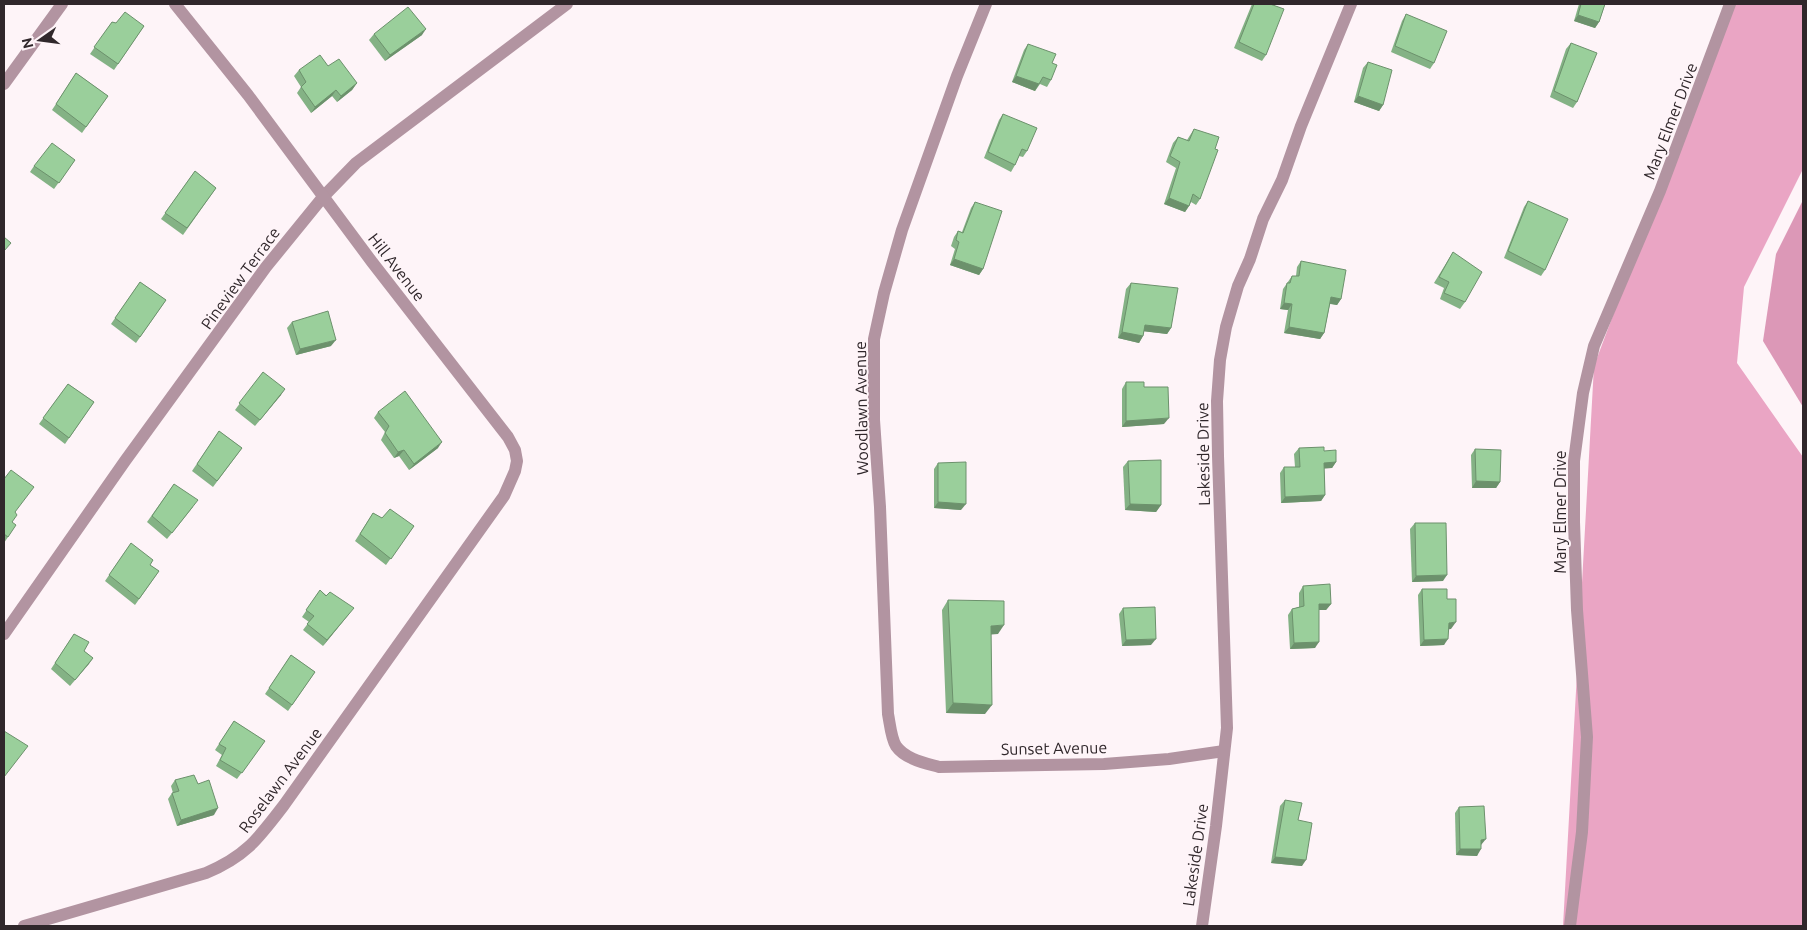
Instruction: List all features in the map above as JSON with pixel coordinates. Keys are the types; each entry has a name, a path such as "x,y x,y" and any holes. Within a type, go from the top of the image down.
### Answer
{"street":[{"path":"4,84 62,4"},
{"name":"Hill Avenue","path":"174,4 248,95 372,262 496,420 515,450 517,461 515,471 504,496 458,560"},
{"name":"Pineview Terrace","path":"4,634 125,461 266,267 323,196 356,163 566,4"},
{"name":"Woodlawn Avenue","path":"894,740 888,714 880,506 874,420 874,339 884,294 902,230 957,76 986,4"},
{"name":"Lakeside Drive","path":"1202,926 1227,728 1218,456 1217,401 1220,360 1226,327 1238,286 1250,259 1263,219 1282,180 1301,126 1351,4"},
{"name":"Mary Elmer Drive","path":"1570,926 1582,832 1587,737 1581,666 1574,522 1574,461 1582,393 1594,346 1660,191 1730,4"},
{"name":"Roselawn Avenue","path":"24,926 206,872 224,865 248,850 284,806 458,560"},
{"name":"Sunset Avenue","path":"894,740 896,746 910,756 939,768 1104,764 1169,759 1224,751"}],"shaded area":[{"path":"1730,4 1803,4 1803,169 1744,287 1737,363 1803,457 1803,926 1563,926 1594,366"},
{"path":"1803,200 1803,407 1763,341 1776,254"}],"building":[{"path":"1254,4 1270,4 1284,9 1266,55 1239,42"},
{"path":"1581,4 1605,4 1599,22 1578,15"},
{"path":"408,7 426,29 390,55 374,34"},
{"path":"125,12 144,26 118,64 94,47 112,22 116,23"},
{"path":"1406,14 1447,31 1434,63 1395,46"},
{"path":"1571,43 1597,53 1577,102 1554,91"},
{"path":"1028,44 1056,54 1052,63 1057,65 1051,80 1043,77 1039,84 1016,76"},
{"path":"320,55 328,66 339,59 357,83 341,96 336,90 315,107 301,87 306,82 299,70"},
{"path":"1368,62 1392,70 1383,105 1358,96"},
{"path":"76,73 108,96 86,127 56,104"},
{"path":"1003,114 1037,128 1027,151 1022,149 1015,165 988,152"},
{"path":"1194,129 1219,137 1215,149 1218,150 1200,199 1193,194 1189,206 1169,198 1180,162 1170,156 1178,137 1189,141"},
{"path":"52,143 75,160 59,183 34,166"},
{"path":"195,171 216,188 187,228 165,213"},
{"path":"1528,201 1568,219 1545,270 1508,251"},
{"path":"975,202 1002,211 983,269 954,259 959,242 956,240 958,231 963,233"},
{"path":"4,237 11,243 4,251"},
{"path":"1453,252 1482,272 1465,302 1444,293 1449,282 1439,277"},
{"path":"1301,261 1346,270 1341,299 1331,297 1324,333 1289,327 1292,304 1284,303 1287,283 1290,283 1292,276 1299,276"},
{"path":"140,282 166,300 140,337 115,318"},
{"path":"1131,283 1178,288 1171,328 1145,325 1143,336 1122,332"},
{"path":"328,311 336,340 300,349 292,322"},
{"path":"263,372 285,389 260,420 239,403"},
{"path":"1126,382 1144,382 1144,387 1168,387 1169,418 1126,421"},
{"path":"68,384 94,402 69,438 43,418"},
{"path":"405,391 442,442 414,464 404,450 398,452 385,433 389,426 378,412"},
{"path":"219,431 242,448 217,481 197,464"},
{"path":"1324,447 1324,451 1336,450 1336,462 1324,463 1325,495 1285,497 1284,467 1300,467 1299,448"},
{"path":"1475,449 1501,450 1500,482 1476,481"},
{"path":"1161,460 1161,505 1130,504 1128,461"},
{"path":"966,462 966,504 938,502 938,463"},
{"path":"11,470 34,487 15,512 17,515 12,522 16,525 8,537 4,534 4,479"},
{"path":"174,484 198,500 172,533 152,516"},
{"path":"390,509 414,526 391,559 360,534 373,513 382,518"},
{"path":"1415,523 1446,523 1447,575 1416,576"},
{"path":"131,543 153,560 150,565 159,571 139,599 109,575"},
{"path":"1330,584 1331,604 1319,604 1319,642 1294,643 1292,609 1304,606 1303,586"},
{"path":"1422,589 1447,589 1447,599 1456,599 1456,622 1449,623 1448,639 1424,640"},
{"path":"320,590 326,596 330,592 354,608 327,640 307,624 314,616 306,610"},
{"path":"948,600 1004,601 1004,625 991,626 992,705 953,703"},
{"path":"1155,607 1156,639 1126,640 1123,608"},
{"path":"74,634 89,642 84,651 93,658 75,680 55,663"},
{"path":"291,655 315,672 292,705 269,688"},
{"path":"234,721 265,741 242,773 220,760 226,748 219,744"},
{"path":"4,731 28,746 4,777"},
{"path":"194,775 198,784 209,780 218,808 181,820 172,793 179,791 175,780"},
{"path":"1285,800 1302,803 1298,820 1312,823 1306,860 1275,857"},
{"path":"1484,806 1486,839 1481,840 1481,849 1460,849 1459,807"}]}
